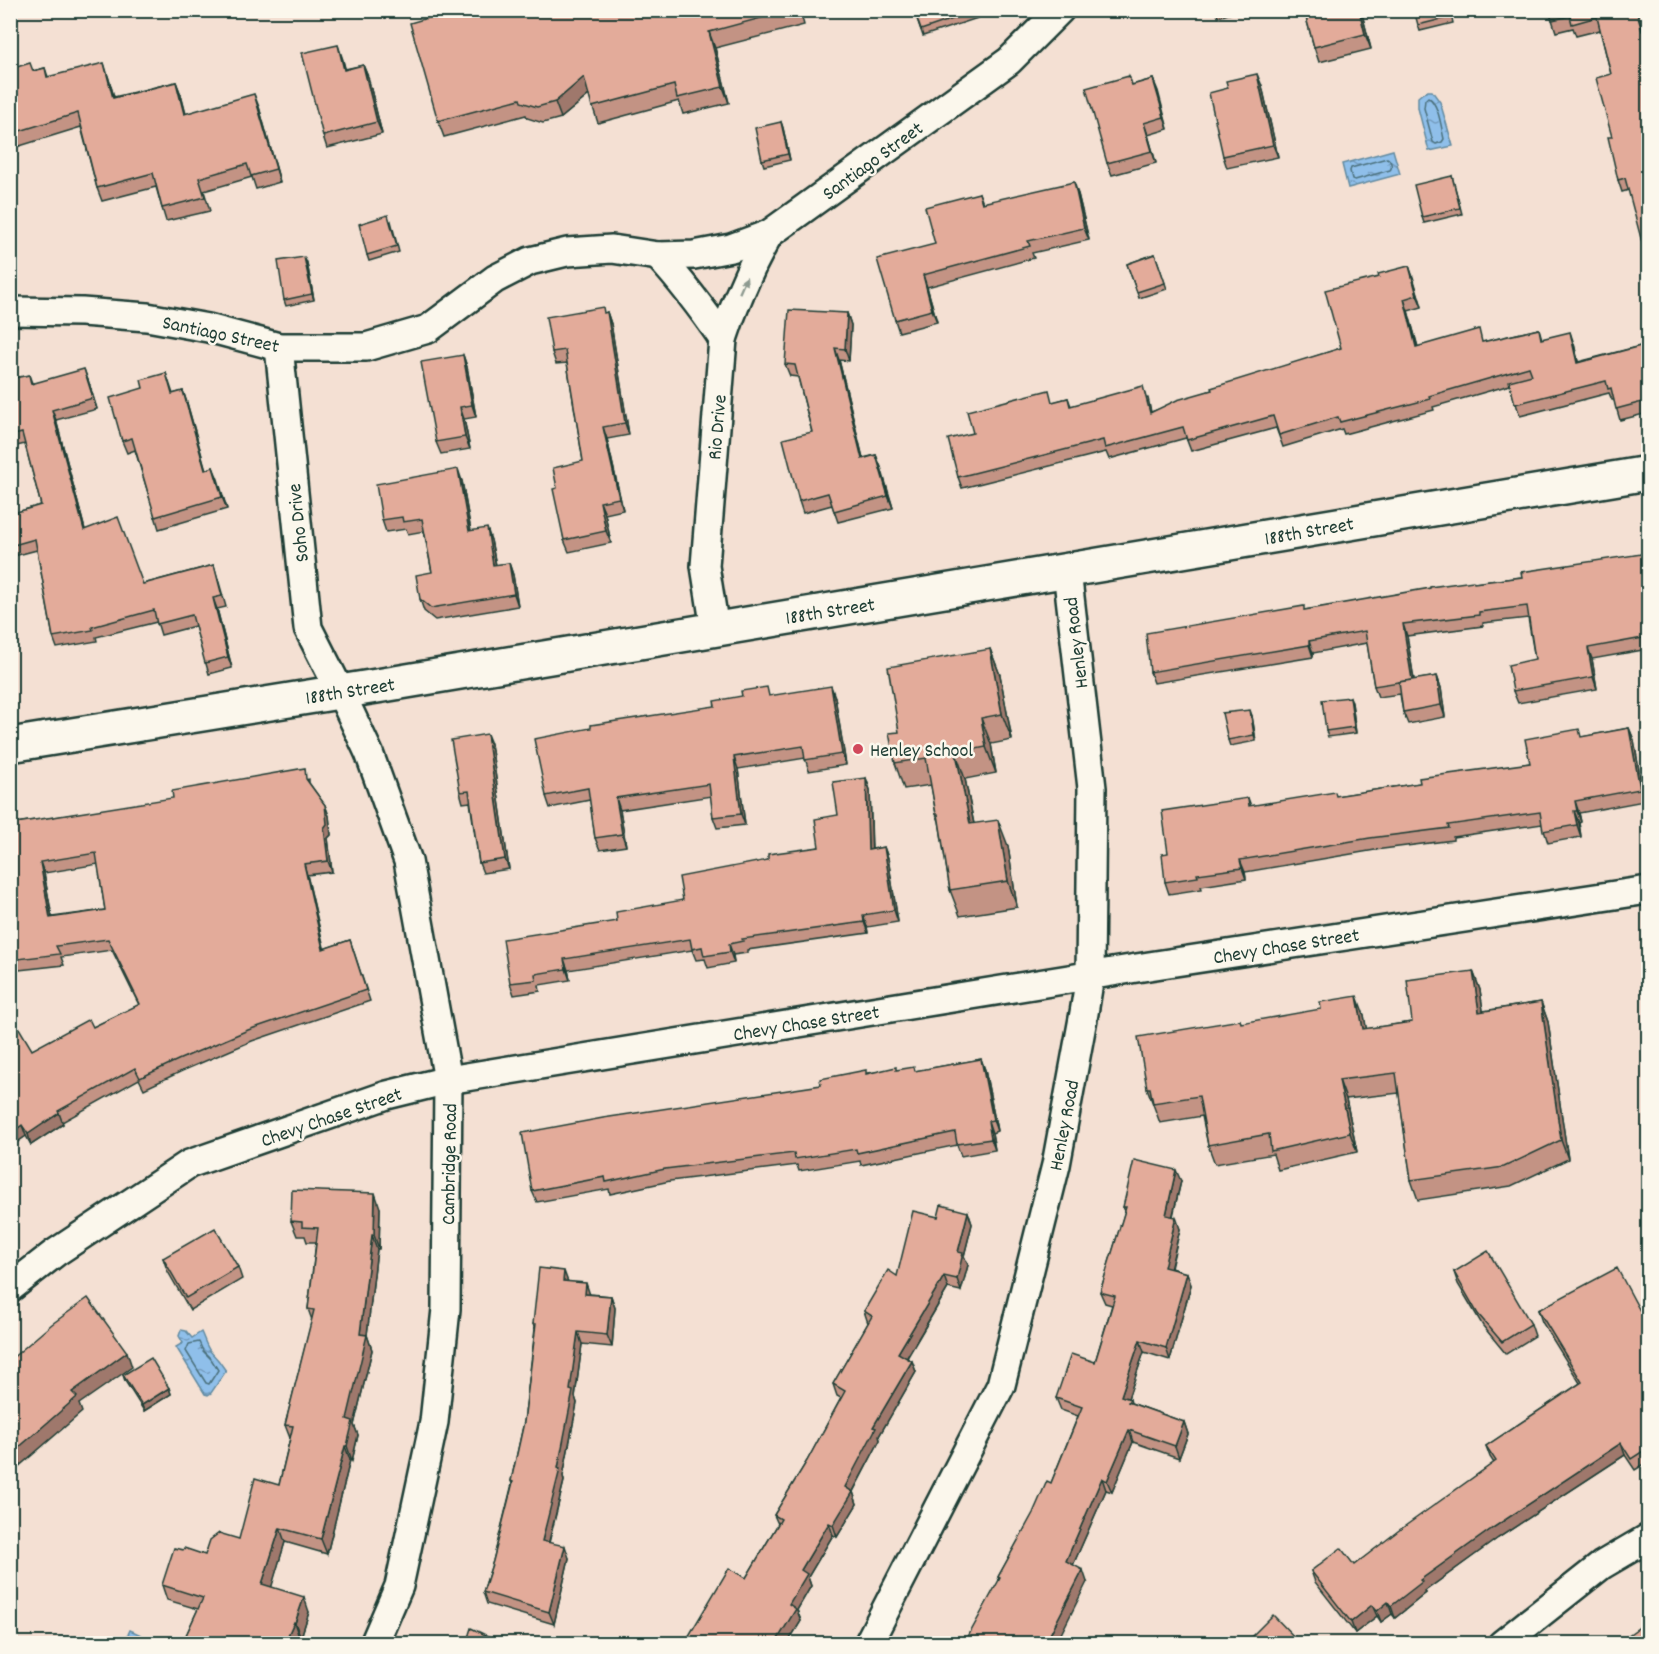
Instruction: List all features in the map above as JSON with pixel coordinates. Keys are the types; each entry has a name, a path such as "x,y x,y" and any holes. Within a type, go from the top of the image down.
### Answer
{"street":[{"name":"Santiago Street","path":"10,311 82,312 147,317 208,328 279,347 366,347 428,329 495,279 531,261 567,252 612,249 657,256 694,255 731,248 770,234 1009,61 1060,10"},
{"name":"Rio Drive","path":"715,629 705,566 723,339 734,304 752,265 770,234"},
{"path":"657,256 681,281 723,339"},
{"name":"Soho Drive","path":"279,347 308,628 340,692"},
{"name":"188th Street","path":"10,745 1648,473"},
{"name":"Henley Road","path":"868,1644 1001,1385 1056,1165 1090,976 1092,788 1067,571"},
{"name":"Cambridge Road","path":"340,692 369,753 408,861 448,1080 446,1308 434,1422 399,1586 374,1644"},
{"name":"Chevy Chase Street","path":"10,1288 55,1253 189,1164 387,1095 448,1080 1090,976 1648,890"},
{"path":"1502,1644 1602,1564 1648,1538"}],"water":[{"path":"1432,91 1440,102 1453,146 1429,151 1418,108 1418,97"},
{"path":"1393,150 1400,174 1348,188 1342,164"},
{"path":"181,1330 186,1331 192,1338 201,1332 209,1349 226,1371 208,1395 205,1394 176,1347 183,1343 179,1336"},
{"path":"130,1630 152,1640 150,1643 124,1643"}],"building":[{"path":"455,10 790,10 709,32 723,87 677,98 674,85 592,107 584,77 555,102 537,107 521,102 520,99 438,121 410,23"},
{"path":"914,10 979,10 921,30"},
{"path":"1304,10 1359,10 1365,34 1314,47"},
{"path":"1414,10 1449,10 1450,17 1418,25"},
{"path":"1549,10 1636,10 1642,31 1648,29 1648,265 1625,178 1618,180 1608,137 1612,137 1596,78 1611,74 1597,17 1572,24 1570,16 1552,20"},
{"path":"338,45 344,70 363,65 377,122 323,136 302,53"},
{"path":"30,63 33,71 45,68 47,77 104,63 113,98 176,82 184,114 254,94 276,169 251,176 247,164 199,178 205,197 162,208 153,173 97,188 78,113 10,134 10,69"},
{"path":"1257,74 1273,145 1223,156 1209,93 1228,88 1226,81"},
{"path":"1129,76 1132,85 1153,79 1164,117 1144,123 1152,151 1107,163 1086,88"},
{"path":"781,122 788,154 762,160 755,128"},
{"path":"1452,176 1460,208 1422,217 1414,185"},
{"path":"1074,182 1084,228 1028,241 1030,246 923,275 932,310 895,320 877,259 935,244 925,207 979,193 982,203"},
{"path":"388,215 397,246 367,255 359,224"},
{"path":"1155,254 1165,283 1137,292 1127,264"},
{"path":"304,257 312,294 284,300 278,261"},
{"path":"1409,266 1417,295 1404,299 1416,347 1479,329 1482,342 1539,329 1541,339 1570,332 1577,363 1648,344 1648,392 1643,393 1646,401 1616,409 1611,388 1608,389 1606,381 1515,404 1509,381 1532,375 1529,367 1429,396 1430,399 1340,422 1338,417 1279,435 1273,416 1187,440 1183,427 1105,448 1103,440 958,477 948,439 973,433 967,411 1049,390 1052,402 1068,398 1070,406 1143,386 1150,413 1177,400 1212,390 1211,388 1341,348 1325,290 1379,277 1378,274"},
{"path":"603,307 604,313 607,312 625,423 603,427 619,498 600,502 606,531 564,540 553,489 557,488 553,468 583,461 565,350 552,352 546,317"},
{"path":"789,310 847,313 845,349 835,348 862,459 876,455 888,496 834,511 828,493 799,501 783,439 812,432 795,365 785,364"},
{"path":"463,355 472,405 460,407 465,437 436,442 421,362"},
{"path":"84,369 93,398 52,410 84,530 118,517 143,584 214,565 222,596 213,598 228,657 205,663 192,615 157,624 154,610 92,627 93,630 53,637 35,539 10,546 10,514 41,505 22,433 10,436 10,379 29,375 31,384"},
{"path":"166,373 172,394 183,391 205,470 213,467 222,497 155,517 132,438 122,441 110,398 143,388 141,380"},
{"path":"458,469 469,531 487,528 493,565 509,563 514,594 431,608 420,599 416,575 432,572 422,519 403,522 402,517 382,520 376,484"},
{"path":"1648,553 1648,637 1588,648 1593,677 1513,691 1508,665 1535,659 1527,606 1479,612 1479,615 1403,624 1412,680 1374,686 1365,631 1309,641 1309,645 1150,672 1146,633 1304,606 1304,610 1430,587 1522,577 1521,572"},
{"path":"990,649 1002,714 981,718 986,747 956,753 970,824 998,820 1008,881 950,890 926,758 895,763 889,733 899,732 888,667"},
{"path":"1437,676 1441,705 1403,712 1399,682"},
{"path":"831,686 842,754 805,760 803,746 734,757 741,814 713,817 709,784 616,798 622,834 595,838 588,788 546,796 534,739 591,728 591,725 715,706 714,701 742,696 741,691 767,687 769,696"},
{"path":"1350,697 1354,727 1326,731 1322,700"},
{"path":"1250,710 1254,735 1228,740 1222,713"},
{"path":"1629,728 1640,789 1575,801 1577,811 1574,811 1577,825 1543,831 1540,812 1240,860 1242,868 1197,874 1198,877 1165,882 1162,854 1168,853 1162,811 1248,798 1249,806 1335,792 1336,796 1420,783 1419,778 1530,763 1525,739 1579,729 1581,737"},
{"path":"487,734 505,859 479,863 469,791 460,792 451,740"},
{"path":"305,768 306,779 325,805 327,824 324,828 328,861 304,864 323,949 350,940 366,990 248,1030 140,1078 135,1068 58,1111 59,1113 28,1134 22,1125 10,1134 10,1013 32,1050 89,1019 93,1027 140,1004 108,939 56,946 60,954 10,960 10,824 173,798 172,791","holes":["96,853 105,910 50,918 40,862"]},
{"path":"866,778 868,850 884,847 894,910 863,915 864,922 742,939 743,941 729,944 730,952 704,956 702,947 692,949 690,939 564,959 566,969 535,974 536,980 510,983 503,939 617,921 616,912 683,900 679,877 768,860 768,854 819,847 815,819 838,815 833,782"},
{"path":"1473,971 1479,1012 1541,1002 1561,1140 1504,1167 1411,1180 1396,1073 1339,1080 1350,1133 1271,1151 1269,1134 1208,1145 1199,1096 1153,1103 1150,1088 1147,1088 1138,1037 1321,1009 1320,1002 1357,996 1363,1029 1412,1022 1407,980"},
{"path":"981,1059 993,1120 988,1121 991,1139 957,1144 955,1132 857,1153 856,1149 795,1159 794,1153 665,1169 606,1182 605,1177 532,1191 522,1133 603,1118 821,1085 820,1079 866,1070 866,1074 896,1067 896,1070 914,1067 915,1071"},
{"path":"1134,1160 1176,1170 1166,1215 1176,1217 1164,1267 1187,1273 1166,1348 1140,1340 1121,1396 1130,1399 1128,1402 1184,1422 1175,1446 1129,1430 1107,1481 1102,1478 1066,1561 1083,1570 1045,1644 964,1644 1000,1578 998,1577 1033,1513 1047,1481 1051,1483 1082,1407 1056,1398 1071,1354 1095,1362 1115,1296 1100,1292 1126,1207 1123,1207"},
{"path":"292,1190 375,1193 374,1235 372,1235 360,1334 367,1335 347,1419 353,1421 347,1446 345,1446 321,1539 280,1528 262,1584 304,1597 295,1623 284,1644 182,1644 203,1598 162,1585 174,1548 183,1550 184,1548 205,1555 210,1540 219,1533 239,1539 255,1478 279,1485 293,1426 285,1425 314,1310 308,1309 318,1228 302,1227 302,1222 291,1221"},
{"path":"941,1205 968,1212 958,1252 963,1253 957,1279 944,1276 898,1353 912,1361 873,1427 876,1428 845,1487 853,1492 833,1525 829,1523 801,1570 807,1574 789,1604 796,1609 775,1644 684,1644 729,1568 746,1578 781,1519 774,1515 807,1461 845,1391 833,1384 872,1316 864,1311 888,1270 897,1276 913,1211 938,1217"},
{"path":"215,1228 238,1267 186,1298 163,1258"},
{"path":"1488,1251 1531,1324 1502,1342 1478,1314 1454,1272"},
{"path":"539,1268 564,1271 563,1281 586,1283 585,1294 611,1296 607,1335 578,1332 570,1390 573,1391 558,1468 560,1469 542,1541 565,1546 549,1612 483,1592 513,1482 511,1481 524,1422 536,1324 533,1324"},
{"path":"1617,1268 1648,1326 1648,1448 1631,1459 1621,1443 1494,1527 1420,1580 1422,1582 1391,1606 1388,1602 1377,1611 1372,1605 1351,1622 1311,1571 1341,1548 1354,1565 1496,1461 1486,1446 1582,1382 1538,1310"},
{"path":"88,1298 127,1352 72,1392 77,1397 10,1455 10,1360 52,1324"},
{"path":"151,1358 169,1388 142,1405 123,1375"},
{"path":"1273,1615 1301,1644 1244,1644"},
{"path":"1648,1621 1648,1644 1616,1644"},
{"path":"471,1628 504,1644 466,1644"}],"place":[{"name":"Henley School","path":"858,749"}]}
